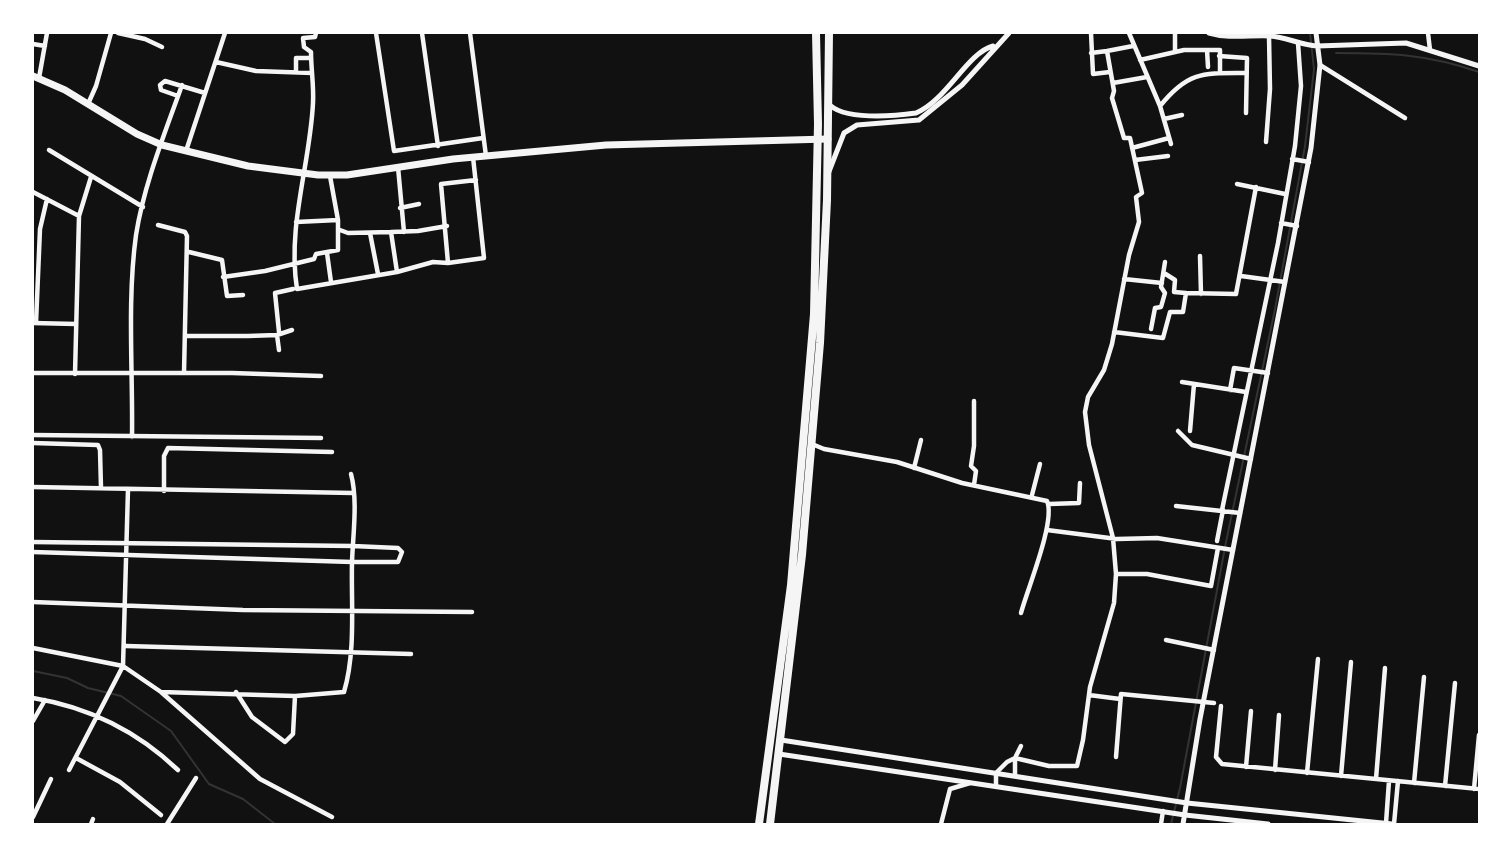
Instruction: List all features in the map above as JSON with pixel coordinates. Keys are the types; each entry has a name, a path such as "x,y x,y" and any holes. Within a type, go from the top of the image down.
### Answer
{"highway":[{"path":"759,824 787,653 812,444 818,314 816,33"},
{"path":"770,824 781,740 818,314 828,176 829,33"}],"main road":[{"path":"36,77 88,104 136,134 162,145 248,166 330,176 473,157 651,142 828,139"}],"street":[{"path":"36,77 47,33"},
{"path":"88,104 96,86 111,33"},
{"path":"118,33 145,39 162,47"},
{"path":"186,151 225,33"},
{"path":"316,33 315,37 303,38 303,47 310,51 314,101 305,174 296,222 293,262 297,289 397,272 433,262 448,263 485,257 473,157"},
{"path":"376,33 393,150 438,146 483,138"},
{"path":"422,33 438,146"},
{"path":"470,33 486,156"},
{"path":"828,176 844,133 849,128 857,125 919,120 933,111 962,85 1009,33"},
{"path":"1091,33 1093,74 1110,72"},
{"path":"1129,33 1160,106 1171,144"},
{"path":"1175,33 1175,51"},
{"path":"1209,33 1269,36 1318,46 1406,43 1479,66"},
{"path":"1183,824 1210,649 1306,161 1320,65 1316,33"},
{"path":"1428,33 1430,50"},
{"path":"1266,142 1270,89 1269,36"},
{"path":"1217,541 1271,280 1293,159 1301,91 1298,43"},
{"path":"33,44 45,46"},
{"path":"828,103 833,109 844,114 916,113 926,109 944,92 977,54 995,46"},
{"path":"1091,52 1133,46"},
{"path":"1207,50 1208,67"},
{"path":"1140,60 1175,51 1220,50 1220,73"},
{"path":"996,786 996,773 1007,762 1015,758 1049,766 1076,766 1083,740 1089,695 1113,603 1116,574 1113,538 1089,445 1085,412 1088,397 1108,359 1139,218 1136,197 1142,193 1130,138 1124,138 1112,98 1113,83 1107,51"},
{"path":"1219,56 1246,57 1246,113"},
{"path":"296,72 296,58 311,58"},
{"path":"216,62 258,71 312,73"},
{"path":"1320,65 1405,118"},
{"path":"1160,106 1184,80 1220,73 1246,73"},
{"path":"1113,83 1147,77"},
{"path":"178,96 162,90 160,85 165,81 206,93"},
{"path":"132,438 134,256 156,159 182,85"},
{"path":"916,113 919,120"},
{"path":"1164,119 1182,115"},
{"path":"1132,148 1169,138"},
{"path":"49,150 144,207"},
{"path":"1135,160 1168,156"},
{"path":"1293,159 1306,161"},
{"path":"398,167 404,232"},
{"path":"330,176 340,230"},
{"path":"75,374 79,216 91,177"},
{"path":"448,263 447,226 441,184 476,180"},
{"path":"1237,184 1285,194"},
{"path":"1164,273 1175,280 1174,292 1236,294 1256,188"},
{"path":"33,192 79,216"},
{"path":"47,199 40,236 35,323 76,324"},
{"path":"400,208 419,204"},
{"path":"296,222 338,220"},
{"path":"1282,223 1295,226"},
{"path":"158,225 186,233 189,252 184,374"},
{"path":"340,230 370,233 404,232 447,226"},
{"path":"223,277 265,271 293,262 314,259 315,255 338,250 336,234 340,230"},
{"path":"391,232 397,272"},
{"path":"370,233 378,274"},
{"path":"189,252 222,260 227,296 243,295"},
{"path":"327,253 331,282"},
{"path":"1200,256 1201,294"},
{"path":"1150,328 1155,308 1162,306 1165,294 1161,289 1165,262"},
{"path":"1241,276 1283,282"},
{"path":"1124,279 1162,283"},
{"path":"279,350 275,293 293,289"},
{"path":"1114,332 1163,338 1170,312 1183,312 1186,293"},
{"path":"185,336 278,333 292,330"},
{"path":"1230,390 1234,368 1266,373"},
{"path":"33,373 321,376"},
{"path":"1182,382 1246,392"},
{"path":"1190,431 1194,384"},
{"path":"974,400 974,446 971,467 976,470 974,484"},
{"path":"1178,431 1192,445 1248,458"},
{"path":"33,435 132,438 321,438"},
{"path":"914,468 921,440"},
{"path":"33,443 98,445 101,488"},
{"path":"812,444 974,484 1032,495 1044,499 1049,504 1079,503 1080,483"},
{"path":"164,491 164,456 168,448 332,452"},
{"path":"1032,495 1040,464"},
{"path":"161,692 236,692 295,696 344,692 350,653 353,546 351,474"},
{"path":"33,487 353,493"},
{"path":"69,770 123,666 126,646 128,489"},
{"path":"1021,613 1047,530 1049,504"},
{"path":"1176,506 1238,512"},
{"path":"1047,530 1113,538 1157,538 1231,550"},
{"path":"33,542 353,546 398,548 402,552 398,562 33,552"},
{"path":"1116,574 1147,574 1211,586 1219,548"},
{"path":"33,602 351,612 472,612"},
{"path":"1166,640 1210,649"},
{"path":"126,646 411,654"},
{"path":"33,648 123,666 161,692 260,779 332,817"},
{"path":"1307,773 1318,659"},
{"path":"1341,776 1351,662"},
{"path":"1376,779 1384,668"},
{"path":"1414,783 1424,677"},
{"path":"1445,786 1455,683"},
{"path":"236,692 252,717 285,742 293,734 295,696"},
{"path":"1116,757 1122,694 1214,702"},
{"path":"1089,695 1120,699"},
{"path":"33,698 98,716 158,752 178,770"},
{"path":"33,721 45,700"},
{"path":"1221,706 1218,761 1222,764 1246,767 1476,789 1479,735"},
{"path":"1246,767 1251,711"},
{"path":"1275,770 1279,715"},
{"path":"781,740 1186,803 1393,824 1398,781"},
{"path":"1015,776 1015,758 1021,746"},
{"path":"779,754 1184,815 1268,824"},
{"path":"76,758 120,782 160,815"},
{"path":"166,824 196,778"},
{"path":"34,813 51,779"},
{"path":"1386,823 1389,781"},
{"path":"941,824 950,789 971,782"},
{"path":"1161,824 1164,811"}],"waterway":[{"path":"1171,824 1180,788 1226,542 1275,309 1305,146 1314,69 1310,33"},
{"path":"1336,53 1374,53 1425,58 1479,72"},
{"path":"33,671 67,678 88,688 121,696 171,731 209,784 243,799 275,824"}]}
